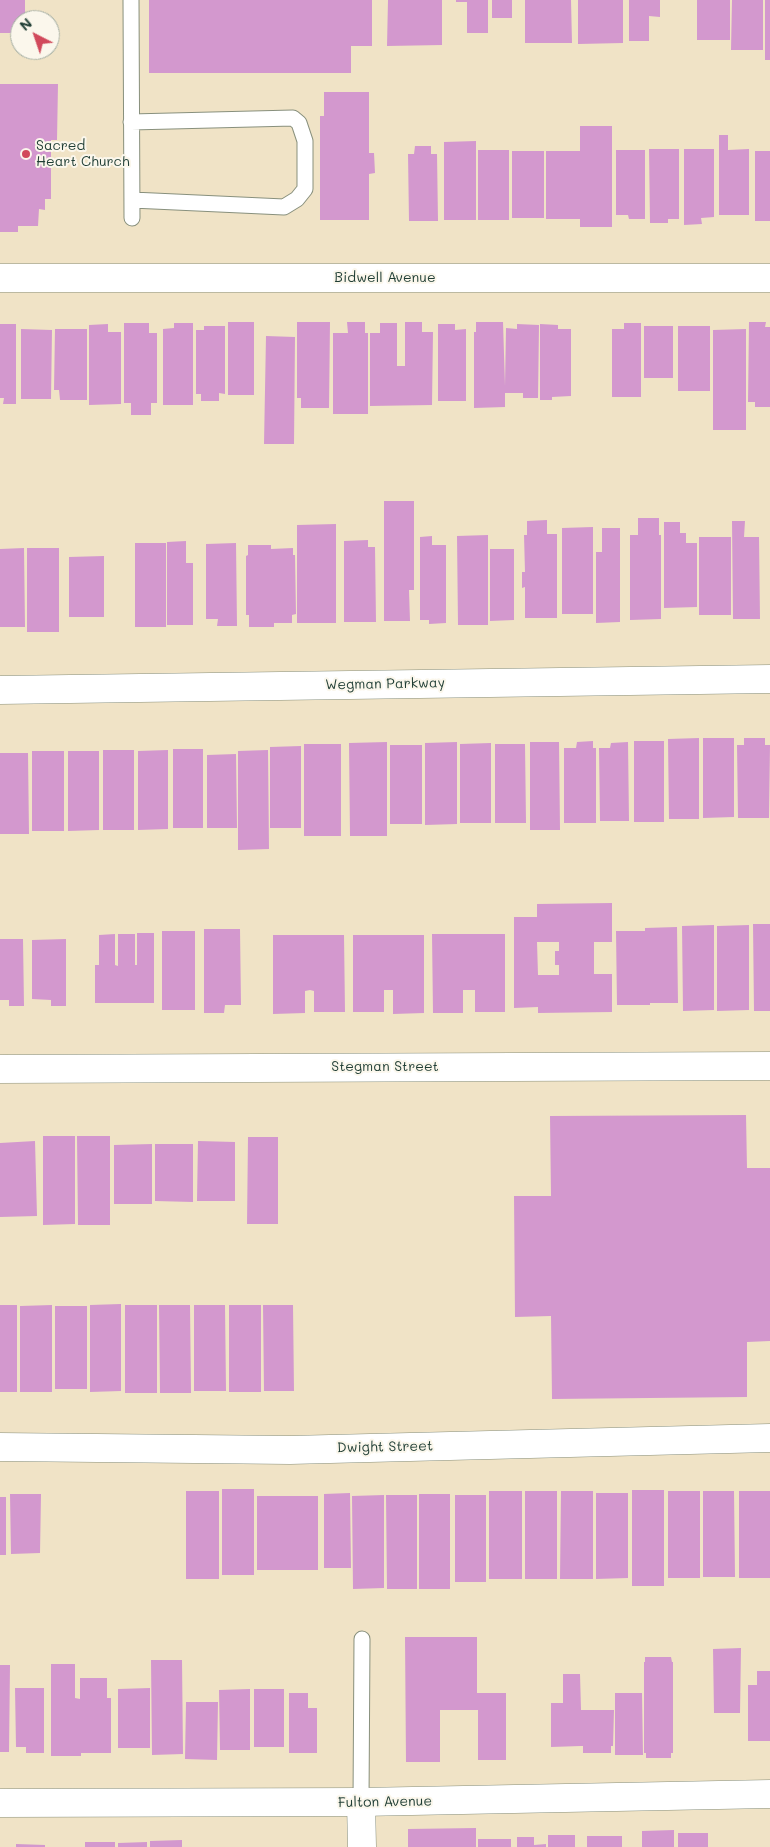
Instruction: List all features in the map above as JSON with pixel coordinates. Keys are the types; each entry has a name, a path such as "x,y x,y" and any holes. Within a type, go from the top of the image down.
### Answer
{"street":[{"name":"Bidwell Avenue","path":"0,278 770,278"},
{"name":"Wegman Parkway","path":"0,690 770,679"},
{"name":"Stegman Street","path":"0,1069 770,1066"},
{"name":"Dwight Street","path":"0,1447 290,1450 770,1438"},
{"name":"Fulton Avenue","path":"0,1802 361,1802 770,1794"},
{"path":"361,1802 362,1847"}],"lane":[{"path":"130,0 132,218"},
{"path":"131,122 293,118 299,123 305,141 305,189 297,199 284,207 132,200"},
{"path":"361,1802 362,1639"}],"building":[{"path":"0,0 25,0 25,10 10,10 10,33 0,33"},
{"path":"149,0 372,0 372,46 351,46 351,73 149,73"},
{"path":"388,0 442,0 442,45 387,46"},
{"path":"456,0 488,0 488,33 467,33 467,2 456,2"},
{"path":"492,0 512,0 512,18 492,18"},
{"path":"525,0 571,0 572,43 525,43"},
{"path":"578,0 623,0 623,43 578,44"},
{"path":"629,0 660,0 660,17 649,16 649,41 629,41"},
{"path":"697,0 730,0 730,40 697,40"},
{"path":"732,0 763,0 763,50 731,50"},
{"path":"765,0 770,0 770,60 765,60"},
{"name":"Sacred Heart Church","path":"0,84 58,84 57,140 51,140 51,199 45,199 45,210 39,209 38,226 18,226 18,232 0,232"},
{"path":"324,92 369,92 369,153 374,153 375,173 369,174 369,220 320,220 320,116 324,116"},
{"path":"580,126 612,126 612,227 580,227 580,219 546,219 546,151 580,151"},
{"path":"719,135 728,135 728,150 749,149 749,215 719,215"},
{"path":"476,141 476,220 444,220 444,142"},
{"path":"415,146 431,146 431,154 437,154 438,221 409,221 408,154 414,154"},
{"path":"649,149 679,149 679,219 668,219 668,223 650,223"},
{"path":"684,149 714,149 714,217 701,218 702,224 684,225"},
{"path":"478,150 509,150 509,220 478,220"},
{"path":"616,150 645,150 645,219 629,219 628,215 616,215"},
{"path":"512,151 544,151 544,218 512,218"},
{"path":"755,151 770,151 770,221 755,221"},
{"path":"228,322 254,322 254,395 228,395"},
{"path":"297,322 330,322 329,408 301,408 301,398 297,398"},
{"path":"347,322 365,322 365,333 368,333 368,414 333,414 333,333 348,333"},
{"path":"405,322 422,322 422,332 433,332 432,405 370,406 370,333 380,333 380,323 397,323 397,366 405,366"},
{"path":"476,322 503,322 505,386 506,328 517,329 517,324 539,325 538,398 523,398 523,393 505,393 505,407 474,408 474,332 476,332"},
{"path":"749,322 766,322 765,327 770,327 770,407 755,407 755,402 748,402"},
{"path":"124,323 149,323 149,333 157,333 157,403 151,403 151,415 131,415 131,403 124,403"},
{"path":"174,323 193,323 193,405 163,405 163,329 174,328"},
{"path":"624,323 641,323 641,397 612,397 612,329 624,329"},
{"path":"0,324 16,324 16,404 3,404 4,398 0,398"},
{"path":"108,324 108,332 121,332 121,404 89,405 89,325"},
{"path":"438,324 455,324 455,330 466,329 466,401 438,401"},
{"path":"540,324 558,325 558,329 571,329 571,396 552,397 552,400 540,400"},
{"path":"204,326 225,326 225,394 219,393 219,401 201,401 201,394 196,394 196,330 204,330"},
{"path":"644,326 673,326 673,378 644,378"},
{"path":"678,326 710,326 710,391 678,391"},
{"path":"21,329 52,330 51,399 21,399"},
{"path":"55,329 87,329 87,400 60,400 59,390 54,390"},
{"path":"746,329 746,430 713,430 713,330"},
{"path":"266,336 295,337 294,444 264,444"},
{"path":"384,501 414,501 414,590 409,590 410,621 384,621"},
{"path":"638,518 659,518 659,535 661,535 661,619 630,620 630,535 638,535"},
{"path":"547,520 547,534 557,534 557,618 525,618 525,587 522,588 522,572 525,572 524,535 527,535 527,521"},
{"path":"732,521 745,521 744,537 759,537 760,619 733,619"},
{"path":"664,522 680,522 680,533 686,533 686,543 697,543 697,607 664,608"},
{"path":"336,524 336,623 297,623 297,525"},
{"path":"593,527 593,614 562,614 562,528"},
{"path":"602,528 620,528 620,622 596,623 596,552 602,552"},
{"path":"488,535 488,625 458,625 457,536"},
{"path":"432,536 432,545 446,545 446,623 429,624 429,620 420,620 420,537"},
{"path":"699,537 731,537 731,615 699,615"},
{"path":"368,540 368,547 375,547 376,622 344,622 344,541"},
{"path":"186,541 186,563 193,563 193,625 167,625 167,542"},
{"path":"135,543 166,543 166,627 135,627"},
{"path":"236,543 237,626 217,626 218,619 206,619 206,544"},
{"path":"248,545 271,545 271,549 293,548 293,555 295,555 296,614 292,615 292,623 274,623 274,627 249,627 249,615 246,615 246,556 248,555"},
{"path":"24,548 25,627 0,627 0,549"},
{"path":"27,548 59,548 59,632 27,632"},
{"path":"490,549 514,549 514,620 490,621"},
{"path":"104,556 104,617 69,617 69,557"},
{"path":"699,738 699,819 669,819 668,739"},
{"path":"703,738 734,738 734,817 703,818"},
{"path":"744,738 765,738 765,745 770,745 769,818 738,818 737,745 744,745"},
{"path":"593,741 593,748 596,748 596,823 564,823 564,748 576,748 577,742"},
{"path":"634,741 664,741 664,822 634,822"},
{"path":"387,742 387,836 350,836 349,743"},
{"path":"457,742 457,824 425,825 425,743"},
{"path":"530,742 559,742 560,830 530,830"},
{"path":"628,742 629,821 600,821 599,748 610,748 611,743"},
{"path":"491,743 491,823 460,823 460,744"},
{"path":"304,744 341,744 341,836 304,836"},
{"path":"495,744 525,744 526,823 495,823"},
{"path":"390,745 422,745 422,824 390,824"},
{"path":"301,746 301,828 270,828 270,747"},
{"path":"173,749 203,749 203,828 173,828"},
{"path":"103,750 134,750 134,830 103,830"},
{"path":"168,750 168,829 138,830 138,751"},
{"path":"268,750 269,849 238,850 238,751"},
{"path":"32,751 64,751 64,831 32,831"},
{"path":"68,751 99,751 99,830 68,831"},
{"path":"0,753 28,753 29,834 0,834"},
{"path":"236,754 237,828 207,828 207,755"},
{"path":"612,903 612,942 594,942 594,974 612,974 612,1012 538,1013 538,1007 514,1008 514,917 537,917 537,904","holes":["537,942 559,942 559,951 555,951 555,965 559,965 559,975 538,975"]},
{"path":"753,924 770,924 770,1011 754,1011"},
{"path":"714,925 714,1010 683,1011 682,926"},
{"path":"749,925 749,1010 717,1011 717,926"},
{"path":"677,927 678,1003 617,1005 616,931 645,931 645,928"},
{"path":"204,929 240,929 241,1005 225,1005 224,1013 204,1013"},
{"path":"162,931 195,931 195,1010 162,1010"},
{"path":"137,933 154,933 154,1003 95,1003 95,965 99,965 99,935 115,934 115,965 118,966 118,934 135,934 135,965 137,965"},
{"path":"432,934 505,934 505,1012 475,1012 475,990 463,990 463,1013 433,1013"},
{"path":"273,935 344,935 345,1012 314,1012 314,991 310,990 305,991 305,1013 273,1014"},
{"path":"353,935 424,935 424,1013 393,1014 393,990 384,990 384,1012 353,1012"},
{"path":"0,939 23,939 24,1006 9,1006 9,1000 0,1000"},
{"path":"66,939 66,1006 51,1006 51,1000 32,999 32,940"},
{"path":"746,1115 747,1168 770,1168 770,1341 747,1342 747,1397 552,1399 551,1316 515,1317 514,1196 551,1196 550,1116"},
{"path":"43,1136 75,1136 75,1224 43,1225"},
{"path":"77,1136 110,1136 110,1225 78,1225"},
{"path":"248,1137 278,1137 278,1224 247,1224"},
{"path":"35,1141 37,1216 0,1217 0,1143"},
{"path":"198,1141 235,1142 235,1201 197,1201"},
{"path":"152,1144 152,1204 114,1204 114,1145"},
{"path":"155,1144 193,1144 193,1202 155,1201"},
{"path":"121,1304 121,1391 90,1392 90,1305"},
{"path":"0,1305 17,1305 17,1392 0,1392"},
{"path":"52,1305 52,1392 20,1392 20,1306"},
{"path":"125,1305 157,1305 157,1393 125,1393"},
{"path":"159,1305 190,1305 191,1393 160,1393"},
{"path":"194,1305 225,1305 226,1391 194,1391"},
{"path":"229,1305 261,1305 261,1392 229,1392"},
{"path":"263,1305 293,1305 294,1391 264,1391"},
{"path":"55,1306 87,1306 87,1389 55,1389"},
{"path":"222,1489 254,1489 254,1575 222,1575"},
{"path":"632,1490 664,1490 664,1586 632,1586"},
{"path":"186,1491 219,1491 219,1579 186,1579"},
{"path":"489,1491 522,1491 522,1579 489,1579"},
{"path":"525,1491 557,1491 557,1579 525,1579"},
{"path":"561,1491 593,1491 593,1579 560,1579"},
{"path":"668,1491 700,1491 700,1578 668,1578"},
{"path":"703,1491 734,1491 735,1577 703,1577"},
{"path":"739,1491 770,1491 770,1578 739,1578"},
{"path":"350,1493 351,1568 324,1568 324,1494"},
{"path":"596,1493 628,1493 628,1578 596,1579"},
{"path":"10,1494 41,1494 40,1553 11,1554"},
{"path":"419,1494 450,1494 450,1589 419,1589"},
{"path":"384,1495 384,1588 353,1589 352,1496"},
{"path":"386,1495 417,1495 417,1589 387,1589"},
{"path":"455,1495 486,1495 486,1582 455,1582"},
{"path":"257,1496 318,1496 318,1570 257,1570"},
{"path":"0,1497 6,1497 6,1555 0,1555"},
{"path":"405,1637 477,1637 477,1693 506,1693 506,1760 478,1760 478,1710 440,1710 440,1762 406,1762"},
{"path":"741,1648 740,1713 714,1713 713,1649"},
{"path":"645,1657 671,1657 673,1662 673,1753 671,1753 671,1758 646,1758 646,1753 644,1753"},
{"path":"151,1660 182,1660 183,1754 152,1755"},
{"path":"51,1664 75,1664 75,1698 80,1699 80,1678 107,1678 107,1698 111,1698 111,1753 51,1756"},
{"path":"0,1665 10,1665 9,1752 0,1752"},
{"path":"757,1671 770,1671 770,1741 748,1741 748,1685 757,1685"},
{"path":"563,1674 580,1674 581,1710 614,1710 613,1746 611,1746 611,1753 583,1753 583,1746 551,1747 551,1703 563,1703"},
{"path":"15,1688 44,1688 44,1753 26,1753 26,1747 16,1747"},
{"path":"150,1688 150,1748 118,1748 118,1689"},
{"path":"250,1689 250,1750 220,1750 219,1690"},
{"path":"254,1689 284,1689 284,1747 254,1747"},
{"path":"289,1693 308,1693 308,1708 317,1708 317,1753 289,1753"},
{"path":"615,1693 642,1693 643,1755 615,1755"},
{"path":"186,1702 218,1702 217,1760 185,1759"},
{"path":"476,1828 476,1847 408,1847 408,1829"},
{"path":"674,1830 674,1847 642,1847 642,1831"},
{"path":"678,1833 708,1833 708,1847 678,1847"},
{"path":"548,1835 575,1835 575,1847 548,1847"},
{"path":"587,1836 622,1836 622,1847 587,1847"},
{"path":"517,1837 534,1837 534,1845 546,1844 546,1847 517,1847"},
{"path":"478,1839 511,1839 511,1847 478,1847"},
{"path":"182,1840 182,1847 150,1847 150,1841"},
{"path":"85,1842 115,1842 115,1847 85,1847"},
{"path":"147,1842 147,1847 118,1847 118,1843"},
{"path":"16,1844 45,1845 45,1847 16,1847"}],"place":[{"name":"Sacred Heart Church","path":"26,154"}]}
